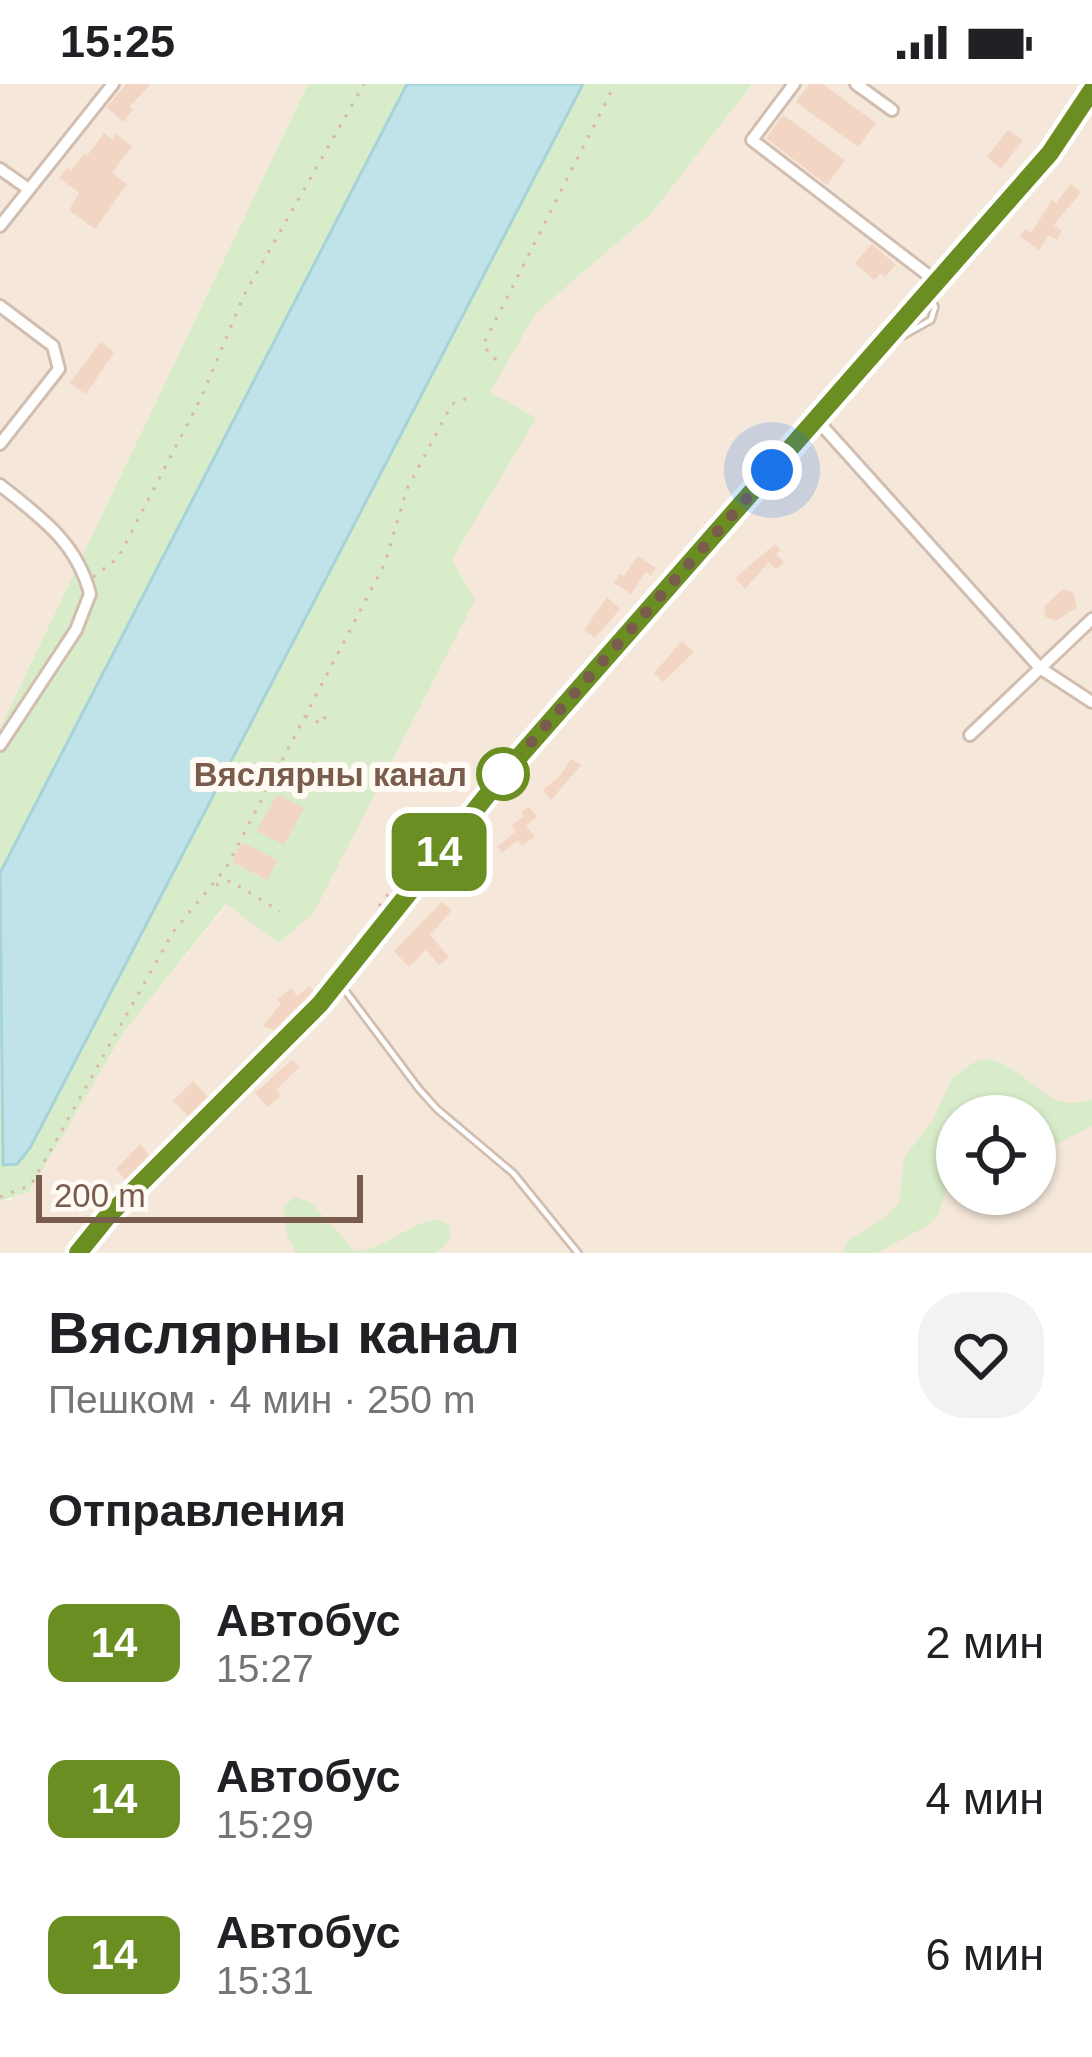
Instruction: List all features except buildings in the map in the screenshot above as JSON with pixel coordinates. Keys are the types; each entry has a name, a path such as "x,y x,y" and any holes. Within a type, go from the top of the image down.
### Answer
{"street":[{"path":"0,226 113,84"},
{"path":"794,84 752,140 937,282"},
{"path":"856,84 892,110"},
{"path":"78,1253 107,1217 338,981 503,775 1050,153 1092,90"},
{"path":"0,169 27,188"},
{"path":"0,306 53,346 58,361 53,381 0,444"},
{"path":"817,420 1040,668 1092,702"},
{"path":"0,485 56,530 90,594 76,629 0,745"},
{"path":"970,734 1092,619"}],"lane":[{"path":"881,348 931,320 935,307 927,293"},
{"path":"338,981 436,1108 513,1173 578,1253"}],"path":[{"path":"87,581 118,558 202,396 244,295 364,84"},
{"path":"496,360 483,344 615,84"},
{"path":"0,1197 31,1185 173,932 214,885 385,563 416,472 452,404 473,396"},
{"path":"305,716 322,724 328,710"},
{"path":"379,906 401,878"},
{"path":"214,885 230,880 280,911"}],"shaded area":[{"path":"0,84 308,84 0,728"},
{"path":"752,84 1092,84 1092,1253 0,1253 0,1201 11,1200 124,1032 227,904 452,560 535,418 489,392 536,313 652,213"}],"green space":[{"path":"308,84 752,84 652,213 536,313 490,392 536,418 452,560 475,600 314,912 279,943 226,904 124,1032 29,1192 0,1201 0,728"},
{"path":"986,1059 1001,1063 1048,1095 944,1095 953,1077"},
{"path":"1056,1099 1076,1103 1092,1099 1092,1126 1056,1145"},
{"path":"936,1113 938,1215 877,1253 843,1253 848,1240 885,1218 899,1203 904,1158"},
{"path":"296,1197 310,1202 355,1251 437,1219 450,1226 450,1239 437,1253 296,1253 287,1236 283,1206"}],"water":[{"path":"407,84 583,84 30,1148 17,1164 3,1165 0,873"}],"bus line":[{"name":"14","path":"78,1253 107,1217 320,1004 503,775 1050,153 1092,90"}],"place":[{"name":"Вяслярны канал","path":"503,774"}],"route":[{"path":"503,774 772,470"}]}
